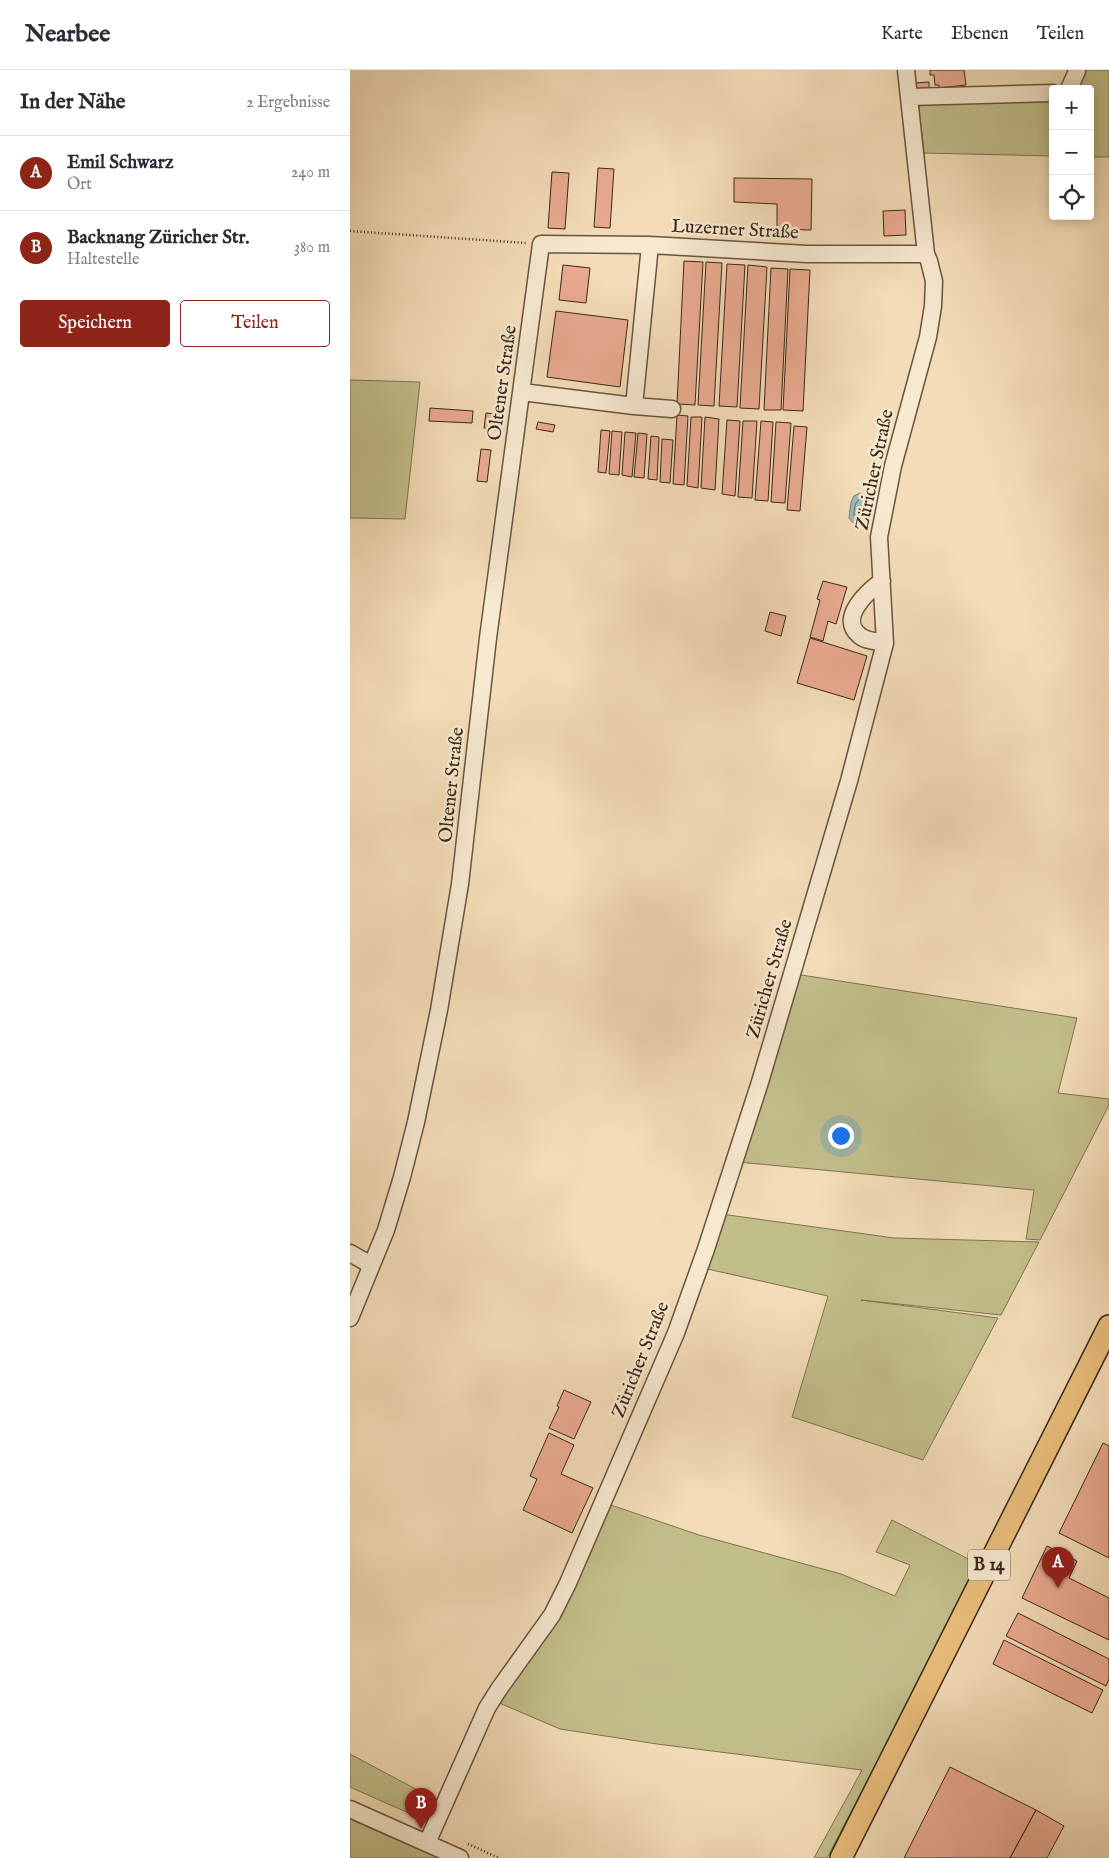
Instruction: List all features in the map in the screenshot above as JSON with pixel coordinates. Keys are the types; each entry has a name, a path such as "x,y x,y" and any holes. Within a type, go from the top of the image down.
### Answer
{"main road":[{"name":"B 14","path":"841,1858 1109,1326"}],"street":[{"name":"Züricher Straße","path":"428,1844 487,1708 552,1616 676,1333 706,1249 760,1082 849,781 885,643 879,537 893,466 928,337 933,306 934,281 926,254 906,70"},
{"path":"1071,85 1077,71"},
{"path":"909,97 1049,92"},
{"name":"Luzerner Straße","path":"541,244 650,245 807,254 926,254"},
{"name":"Oltener Straße","path":"350,1318 386,1230 414,1132 442,991 460,884 488,638 541,244"},
{"path":"634,406 650,245"},
{"path":"522,392 672,409"},
{"path":"882,581 860,600 852,624 854,631 860,636 885,643"},
{"path":"350,1253 371,1266"},
{"path":"350,1809 460,1858"}],"path":[{"path":"350,232 541,244"}],"shaded area":[{"path":"1086,70 1109,70 1109,157 1094,157 1094,85 1076,85"},
{"path":"1049,98 1049,156 924,153 918,100"},
{"path":"350,380 420,382 405,519 350,518"},
{"path":"795,974 1077,1018 1058,1093 1109,1099 1109,1105 1040,1240 1026,1239 1034,1190 738,1162"},
{"path":"721,1214 894,1238 1039,1242 1001,1315 861,1300 998,1318 923,1460 792,1417 828,1296 703,1268"},
{"path":"608,1504 699,1535 841,1574 895,1596 910,1565 876,1552 892,1520 980,1565 827,1858 814,1858 862,1770 657,1744 560,1729 497,1702"},
{"path":"350,1754 440,1802 431,1823 350,1787"},
{"path":"350,1819 438,1858 350,1858"}],"water":[{"path":"860,493 868,496 869,503 868,514 862,524 853,523 849,518 851,502 854,496"}],"building":[{"path":"930,70 964,70 966,85 939,88 939,85 935,85 934,75 930,75"},
{"path":"929,82 929,90 915,91 915,83"},
{"path":"598,168 614,169 610,228 594,227"},
{"path":"552,172 569,173 565,229 548,228"},
{"path":"734,178 812,179 811,230 777,229 777,204 734,202"},
{"path":"905,210 906,235 884,236 883,211"},
{"path":"684,261 703,262 695,405 677,404"},
{"path":"706,262 722,263 714,406 698,405"},
{"path":"727,264 745,265 737,407 719,406"},
{"path":"563,265 590,268 586,303 559,300"},
{"path":"748,265 767,267 759,409 740,408"},
{"path":"771,268 788,269 781,410 764,410"},
{"path":"790,269 810,270 803,411 783,410"},
{"path":"556,311 628,320 620,387 547,377"},
{"path":"430,408 473,411 472,423 429,421"},
{"path":"486,413 504,415 502,431 484,428"},
{"path":"677,415 688,416 684,485 673,484"},
{"path":"691,417 702,417 698,488 687,486"},
{"path":"705,417 719,419 715,490 701,488"},
{"path":"727,420 740,421 735,496 722,494"},
{"path":"743,421 757,421 752,498 738,497"},
{"path":"761,421 773,422 768,501 755,500"},
{"path":"538,422 555,425 553,432 536,429"},
{"path":"776,422 791,423 785,503 771,502"},
{"path":"794,426 807,427 800,511 787,510"},
{"path":"601,430 610,431 606,473 598,472"},
{"path":"612,431 622,432 619,475 609,474"},
{"path":"625,432 636,433 632,477 622,475"},
{"path":"638,433 647,434 644,478 634,477"},
{"path":"651,436 659,437 657,480 648,479"},
{"path":"662,439 673,440 670,483 660,482"},
{"path":"481,449 491,450 487,482 477,481"},
{"path":"823,581 847,587 836,624 828,621 823,641 810,637 820,600 817,599"},
{"path":"770,612 786,616 781,636 765,631"},
{"path":"810,638 867,656 854,700 797,683"},
{"path":"564,1390 591,1402 574,1439 549,1428 559,1407 557,1406"},
{"path":"549,1433 574,1445 561,1474 593,1488 572,1533 523,1510 537,1479 530,1476"},
{"path":"1103,1443 1109,1446 1109,1558 1059,1533"},
{"path":"1047,1546 1077,1561 1069,1578 1109,1598 1109,1640 1022,1598"},
{"path":"1018,1613 1109,1659 1109,1679 1106,1686 1006,1636"},
{"path":"1004,1640 1103,1690 1092,1713 993,1664"},
{"path":"950,1767 1036,1810 1010,1858 904,1858"},
{"path":"1036,1810 1064,1826 1047,1858 1010,1858"}],"place":[{"name":"Emil Schwarz","path":"1058,1588"},
{"name":"Backnang Züricher Str.","path":"421,1829"}]}
